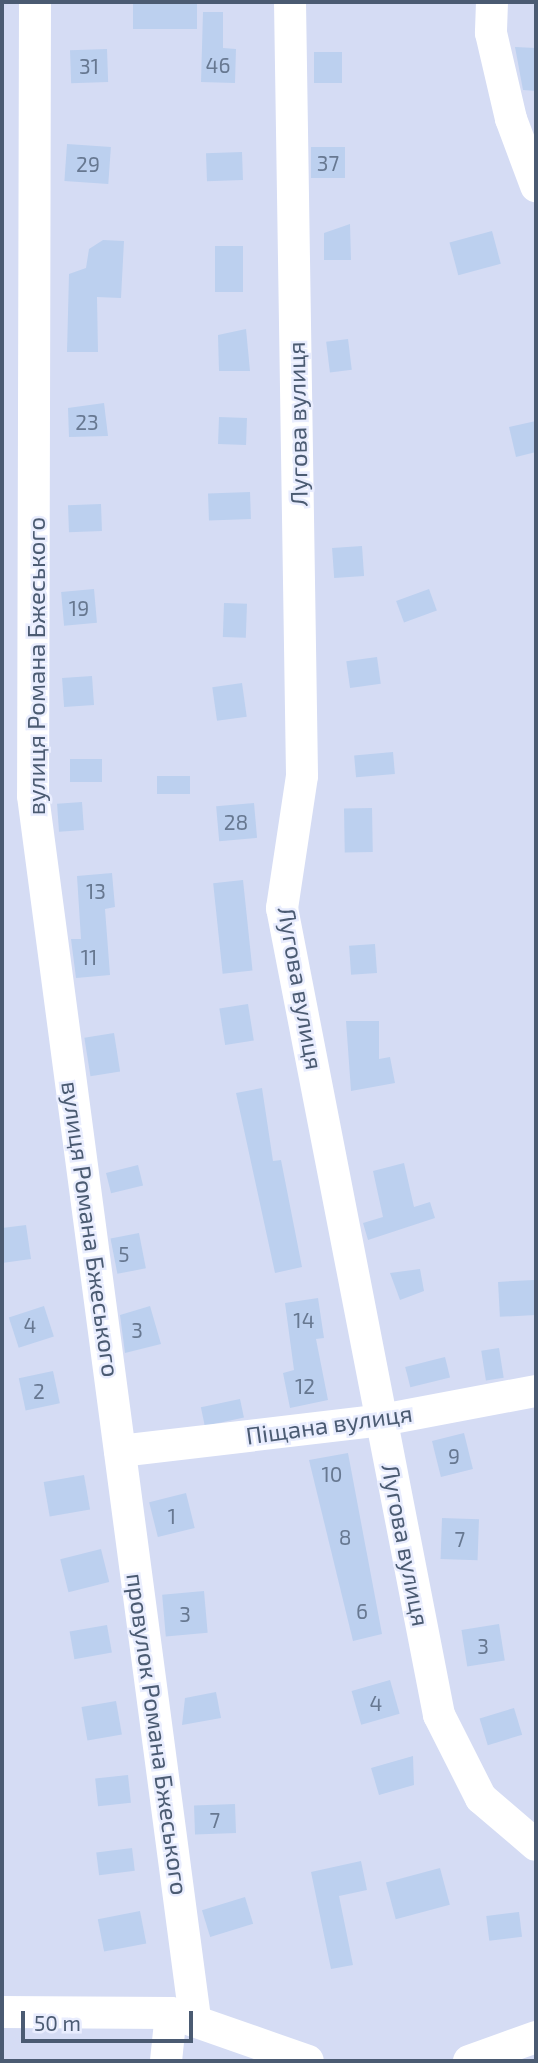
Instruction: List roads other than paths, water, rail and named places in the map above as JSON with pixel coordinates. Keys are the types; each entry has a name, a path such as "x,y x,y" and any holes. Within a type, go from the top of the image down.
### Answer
{"street":[{"name":"вулиця Романа Бжеського","path":"35,2 33,796 120,1451"},
{"name":"Лугова вулиця","path":"290,2 302,776 282,908 439,1715 481,1798 536,1845"},
{"path":"492,2 491,33 511,120 536,186"},
{"name":"Піщана вулиця","path":"120,1451 382,1420 536,1391"},
{"name":"провулок Романа Бжеського","path":"120,1451 183,2015 166,2061"},
{"path":"2,2012 183,2015 309,2061"},
{"path":"469,2061 536,2037"}]}
